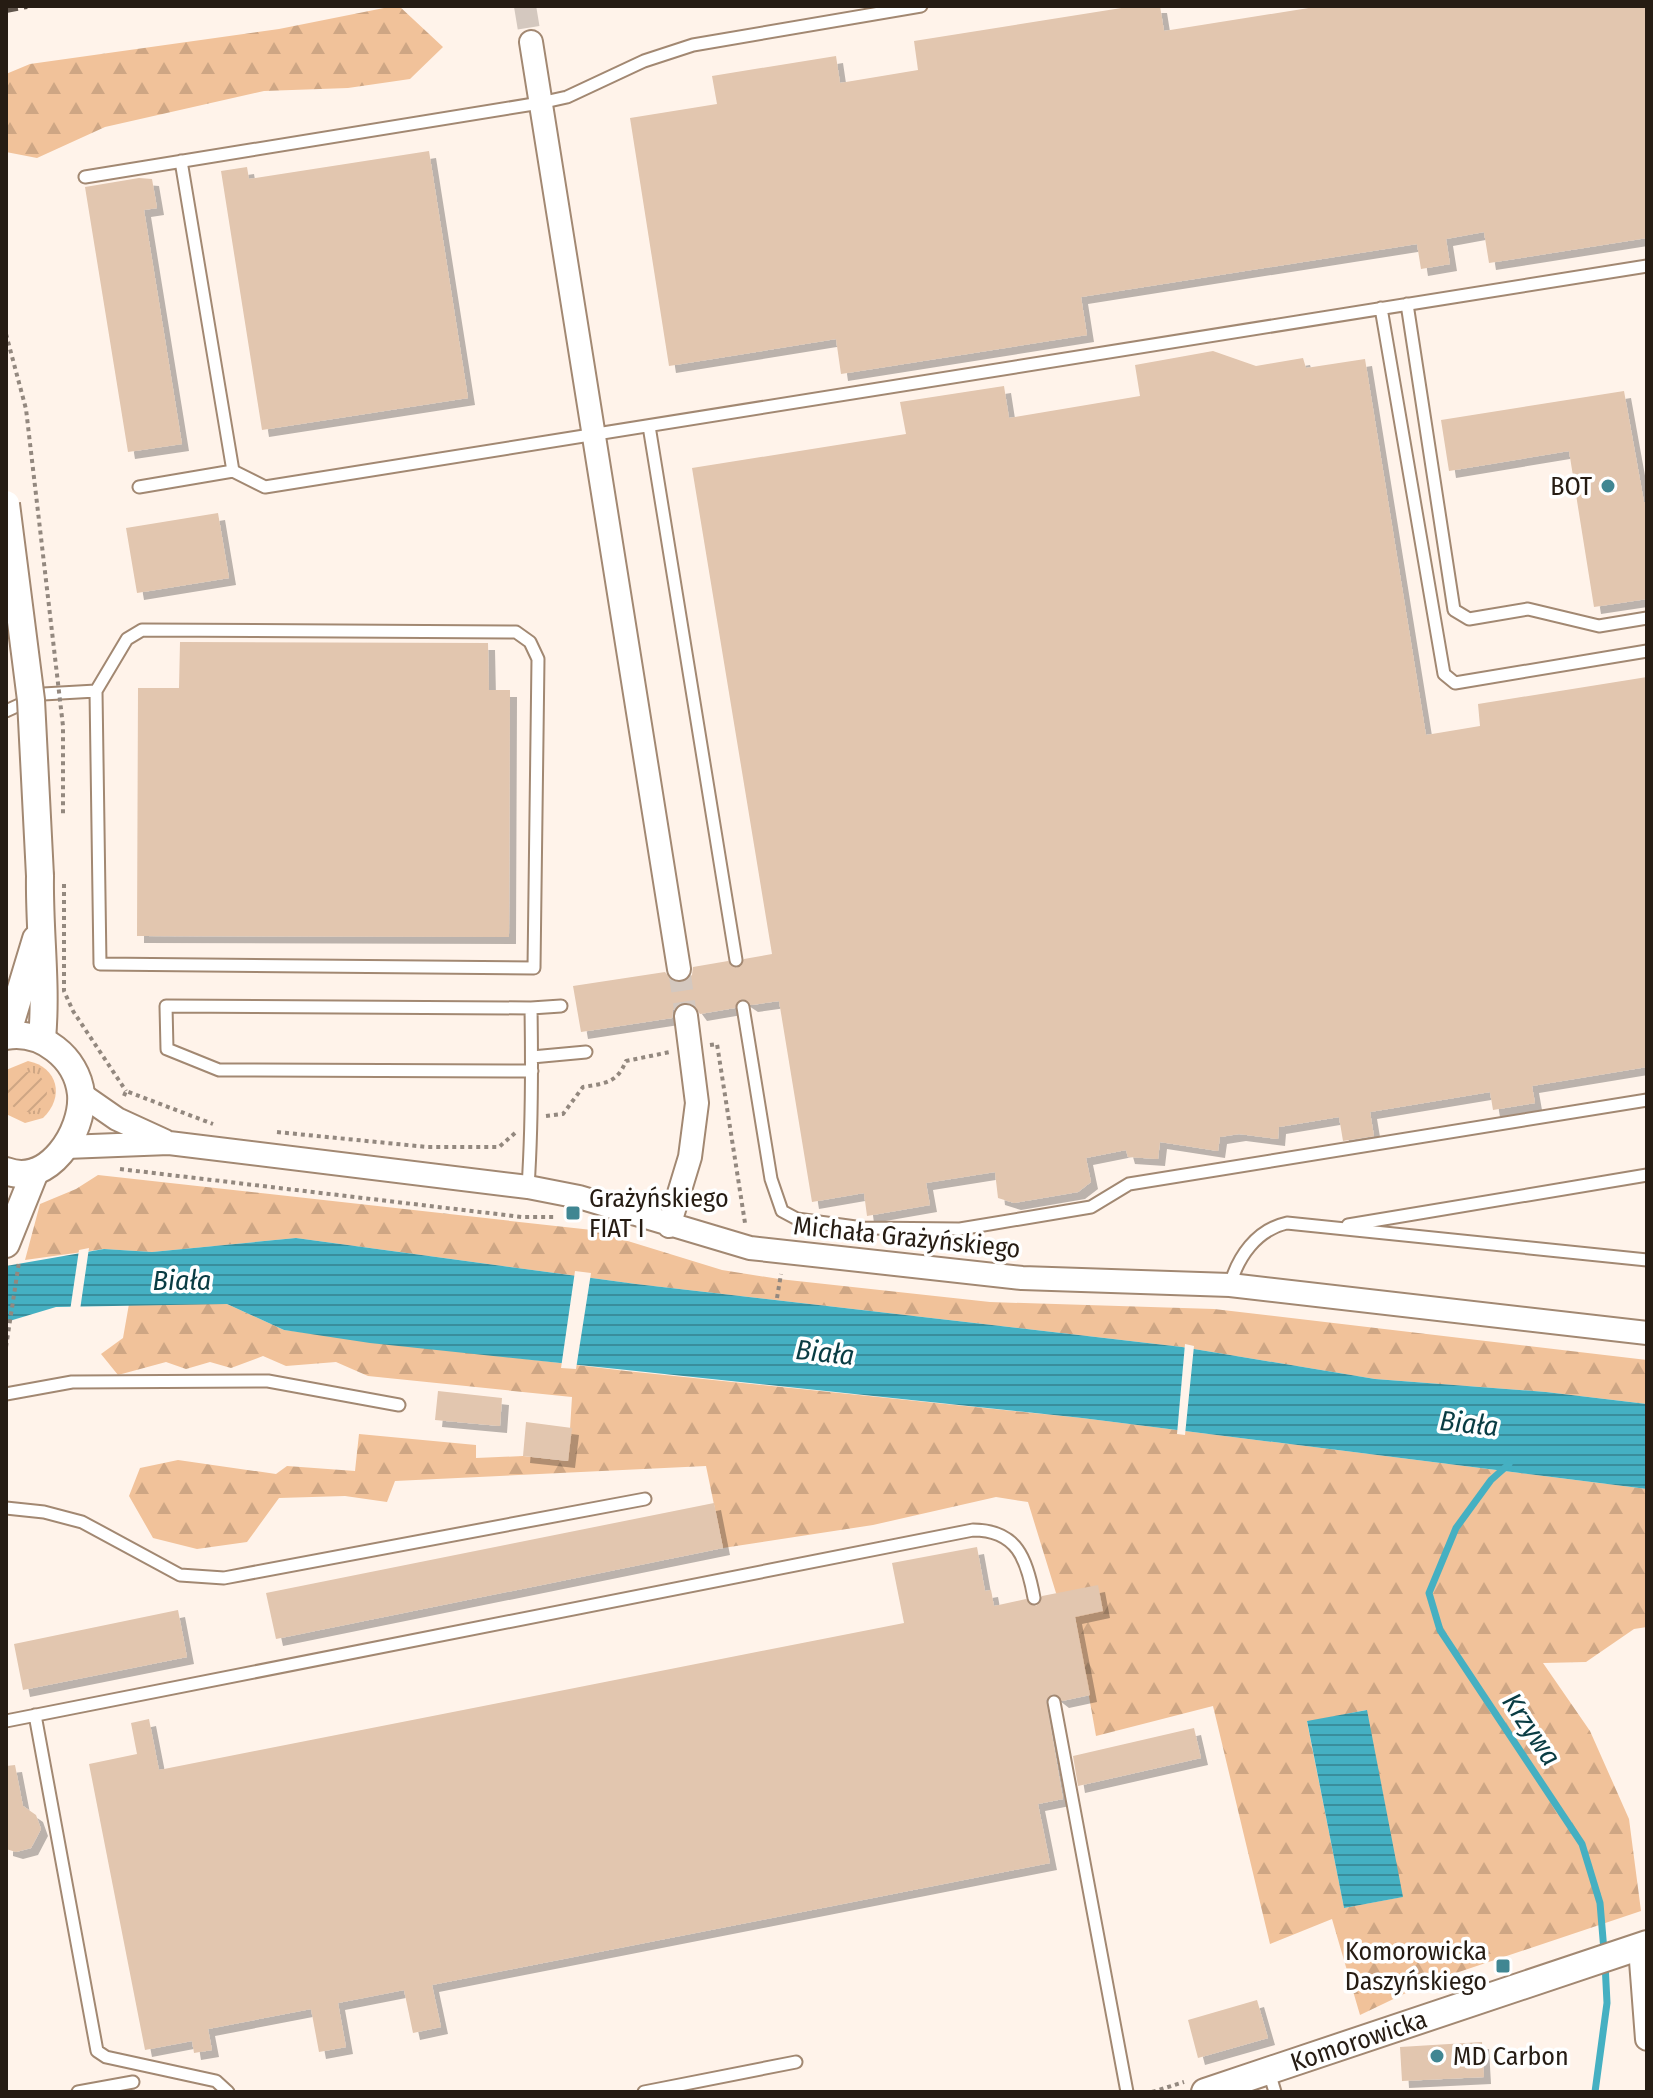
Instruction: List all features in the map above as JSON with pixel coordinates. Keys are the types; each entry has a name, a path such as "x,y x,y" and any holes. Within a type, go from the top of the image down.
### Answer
{"street":[{"path":"531,42 679,969"},
{"path":"6,504 31,700 40,876 39,928 46,993 42,1039"},
{"path":"6,1171 16,1175 35,1172 66,1147 78,1122 81,1094 73,1072 58,1051 42,1039 25,1034 7,1036 39,928"},
{"path":"669,1226 690,1157 695,1117 686,1016"},
{"name":"Michała Grażyńskiego","path":"81,1094 117,1119 169,1143"},
{"name":"Michała Grażyńskiego","path":"66,1147 169,1143 528,1187 579,1197 750,1248 991,1275 1230,1285 1647,1333"},
{"path":"13,1250 35,1172"},
{"path":"1640,1948 1647,2039"},
{"name":"Komorowicka","path":"1205,2092 1272,2082 1640,1948"}],"lane":[{"path":"85,177 540,103 567,97 644,61 693,45 921,6"},
{"path":"181,161 233,471"},
{"path":"139,487 233,471 265,487 1647,266"},
{"path":"1407,304 1454,610 1469,619 1528,609 1599,626 1647,618"},
{"path":"1381,308 1444,674 1455,683 1647,651"},
{"path":"649,426 736,960"},
{"path":"142,630 516,632 530,642 538,659 534,968 100,964 96,691 127,639 142,630"},
{"path":"6,711 43,694 96,691"},
{"path":"532,1071 219,1070 167,1049 166,1006 561,1006"},
{"path":"743,1007 771,1179 782,1211 797,1219 863,1228 960,1229 1091,1207 1129,1184 1647,1100"},
{"path":"528,1187 533,1118 531,1008"},
{"path":"532,1057 586,1052"},
{"path":"1333,1227 1647,1175"},
{"path":"1230,1285 1246,1249 1276,1225 1287,1223 1647,1260"},
{"path":"6,1394 72,1382 268,1381 399,1405"},
{"path":"6,1508 44,1512 82,1522 180,1575 224,1578 645,1499"},
{"path":"6,1721 973,1530 993,1530 1013,1545 1028,1563 1034,1598"},
{"path":"1054,1702 1127,2092"},
{"path":"35,1715 97,2051 106,2057 216,2081 228,2092"},
{"path":"644,2092 796,2062"},
{"path":"78,2092 133,2082"}],"path":[{"path":"262,1130 427,1147 499,1147 533,1118 563,1114 583,1087 610,1083 620,1076 626,1061 717,1044 746,1225"},
{"path":"126,1091 216,1125"},
{"path":"6,1347 13,1250"},
{"path":"777,1298 781,1271"}],"green space":[{"path":"399,6 443,47 410,79 348,88 264,91 105,127 37,158 6,152 6,74 30,64 279,29"},
{"path":"28,1061 46,1069 52,1076 56,1092 50,1110 43,1118 25,1123 6,1114 6,1070"},
{"path":"27,1072 41,1078 47,1092 41,1106 27,1112 13,1106 7,1092 13,1078"},
{"path":"98,1175 592,1230 722,1270 779,1279 990,1302 1214,1309 1647,1360 1647,1404 1546,1392 1375,1379 1182,1347 636,1284 296,1238 152,1252 104,1249 25,1260 40,1204 76,1189"},
{"path":"129,1304 227,1304 284,1330 626,1371 1082,1418 1647,1489 1647,1627 1634,1629 1586,1662 1543,1663 1590,1731 1629,1819 1641,1911 1429,1982 1360,2015 1332,1919 1270,1944 1213,1706 1096,1736 1075,1617 1056,1593 1028,1502 996,1497 873,1525 723,1548 706,1466 395,1481 387,1502 345,1496 279,1498 247,1542 197,1549 153,1538 129,1496 140,1468 178,1460 276,1474 287,1466 355,1471 359,1434 476,1445 476,1458 523,1456 568,1461 572,1397 368,1376 336,1362 286,1366 263,1356 231,1368 210,1362 186,1369 166,1362 118,1375 101,1354 123,1338","holes":["1366,1710 1402,1897 1344,1908 1307,1722"]}],"water":[{"name":"Biała","path":"296,1238 636,1284 1182,1347 1375,1379 1546,1392 1647,1404 1647,1489 1082,1418 370,1343 284,1330 227,1304 56,1307 6,1322 6,1266 104,1249 152,1252"},
{"path":"1367,1710 1403,1897 1344,1908 1307,1721"}],"pier":[{"path":"89,1248 80,1310 70,1311 79,1250"},
{"path":"575,1271 591,1273 576,1369 561,1368"},
{"path":"1185,1344 1194,1346 1185,1435 1177,1434"}],"building":[{"path":"1134,6 1160,6 1164,31 1321,6 1647,6 1647,238 1489,263 1484,232 1446,239 1450,264 1421,269 1417,244 1081,297 1087,335 841,374 836,339 669,366 630,118 717,104 712,76 836,56 840,83 918,70 914,41"},
{"path":"429,151 468,398 262,430 221,171 247,167 249,179"},
{"path":"139,178 152,179 157,208 144,210 182,444 128,452 85,187"},
{"path":"1213,351 1256,366 1303,358 1306,368 1365,359 1426,735 1480,726 1478,704 1647,677 1647,1067 1532,1086 1535,1103 1493,1110 1490,1092 1370,1112 1374,1136 1343,1141 1339,1117 1279,1127 1278,1139 1239,1134 1220,1137 1218,1151 1160,1142 1158,1159 1128,1157 1126,1150 1086,1158 1091,1182 1078,1192 1014,1203 998,1198 995,1172 926,1183 930,1205 867,1216 864,1193 812,1202 779,1001 751,1005 742,999 735,1008 700,1014 692,1003 683,1002 673,1010 672,1018 581,1032 573,986 665,972 673,982 682,983 692,975 693,967 728,961 737,968 744,959 772,954 692,468 906,434 900,402 1004,386 1009,418 1140,396 1135,365"},
{"name":"BOT","path":"1624,391 1644,502 1647,502 1647,599 1594,607 1569,451 1449,471 1441,420"},
{"path":"218,513 229,578 137,593 126,528"},
{"path":"180,642 488,643 489,690 510,690 509,937 137,936 138,688 179,688"},
{"path":"438,1391 502,1398 500,1426 435,1420"},
{"path":"526,1422 572,1428 568,1461 523,1456"},
{"path":"714,1503 723,1548 276,1639 266,1593"},
{"path":"977,1547 985,1591 991,1590 994,1606 1026,1599 1036,1606 1042,1596 1098,1585 1103,1611 1075,1617 1090,1695 1062,1701 1053,1694 1046,1700 1063,1799 1038,1804 1050,1863 432,1985 441,2027 413,2033 404,1990 338,2003 346,2047 319,2052 311,2009 208,2029 212,2050 194,2053 192,2041 145,2050 89,1764 137,1754 131,1723 149,1719 159,1770 904,1623 892,1563"},
{"path":"178,1610 187,1657 23,1690 14,1644"},
{"path":"1194,1728 1201,1758 1078,1786 1073,1756"},
{"path":"15,1765 23,1806 36,1815 41,1829 31,1848 16,1852 6,1849 6,1766"},
{"path":"1257,2000 1268,2038 1198,2058 1188,2020"},
{"path":"1482,2042 1484,2077 1402,2081 1400,2047"}],"waterway":[{"name":"Krzywa","path":"1509,1464 1491,1480 1456,1528 1429,1593 1440,1630 1582,1844 1600,1903 1604,1951"},
{"name":"Krzywa","path":"1595,2092 1607,2003 1605,1963"}],"tunnel":[{"path":"525,6 531,42"},
{"path":"679,969 686,1016"}],"railway":[{"path":"6,10 27,6"}],"place":[{"name":"BOT","path":"1608,486"},
{"name":"Grażyńskiego FIAT I","path":"573,1213"},
{"name":"Komorowicka Daszyńskiego","path":"1503,1966"},
{"name":"MD Carbon","path":"1437,2056"}]}
